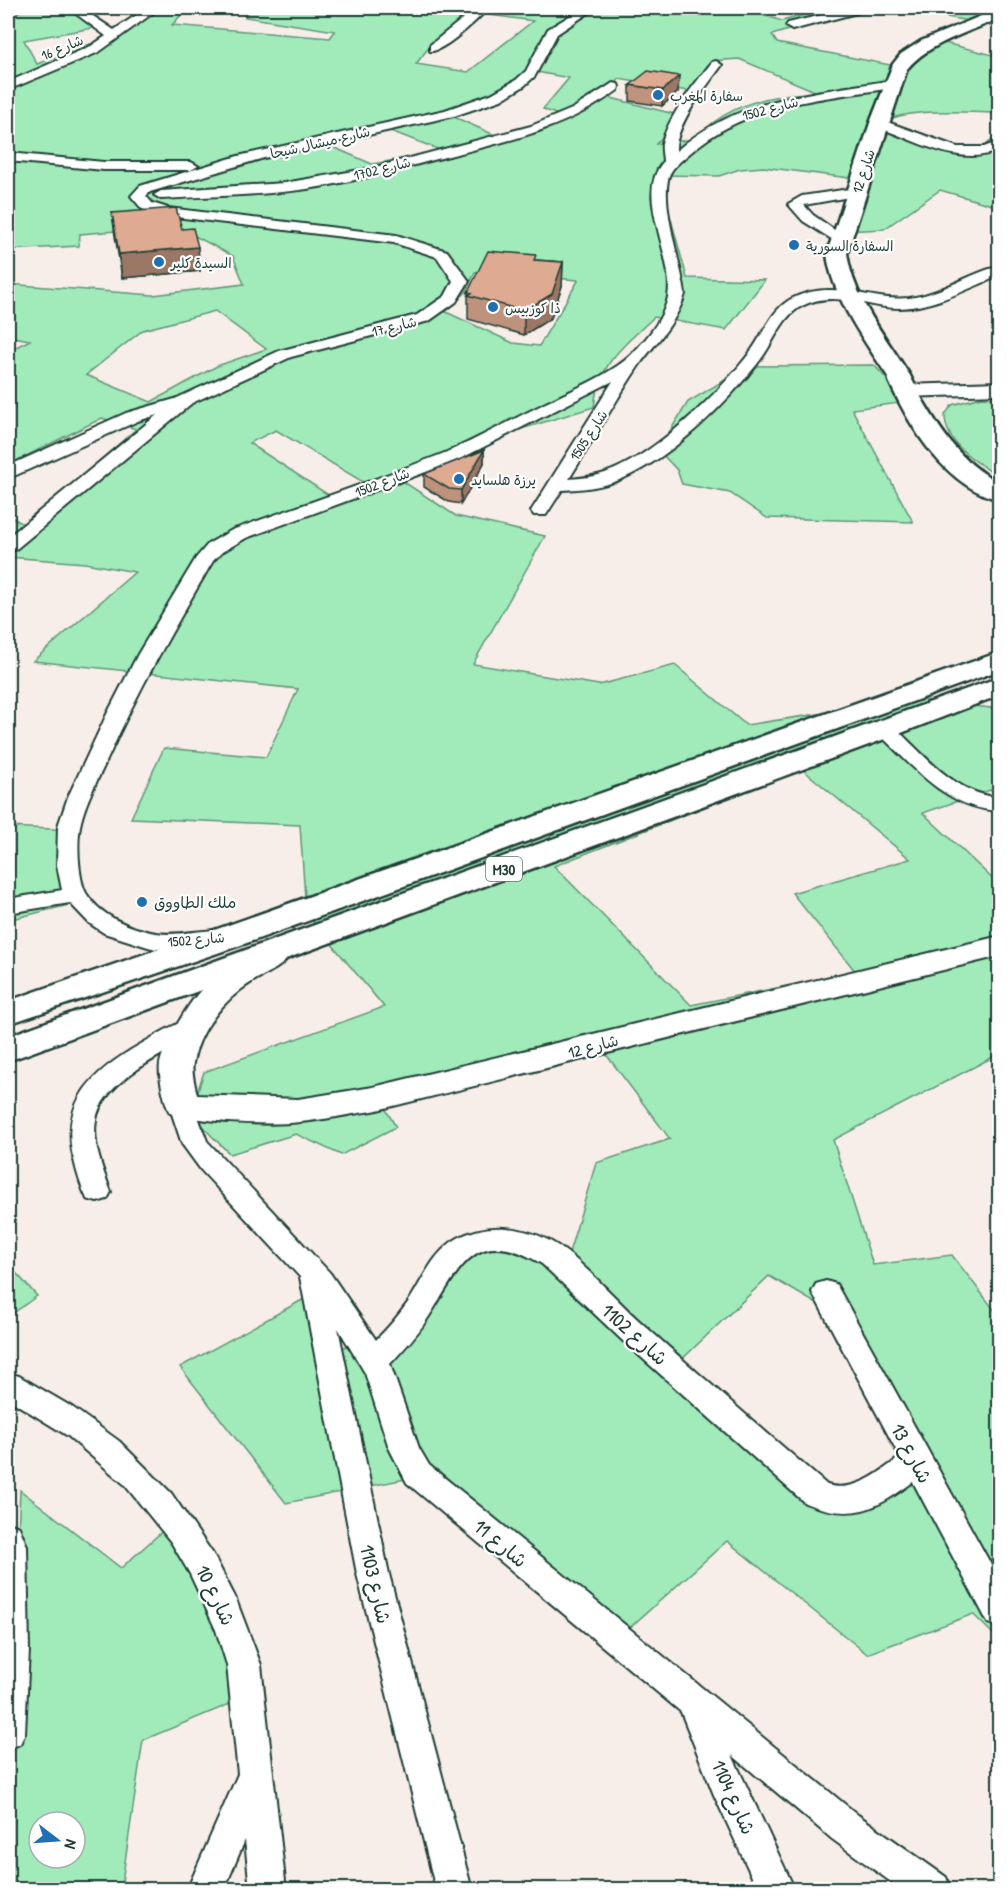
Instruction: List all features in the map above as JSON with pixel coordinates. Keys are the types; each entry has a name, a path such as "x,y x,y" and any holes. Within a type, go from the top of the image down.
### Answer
{"main road":[{"name":"شارع 12","path":"912,393 849,293 836,264 841,241 899,68 916,51 999,12"},
{"path":"912,393 955,453 999,485"},
{"path":"912,393 926,430 944,454 957,467 999,493"},
{"name":"M30","path":"8,1013 232,936 999,660"},
{"name":"M30","path":"8,1049 286,949 999,685"},
{"path":"890,727 926,724 999,710"}],"street":[{"path":"8,10 18,8"},
{"path":"74,8 115,36"},
{"name":"شارع 16","path":"8,86 84,55 154,8"},
{"path":"434,48 448,34 472,19 482,8"},
{"path":"560,12 551,21 552,32 590,8"},
{"path":"792,26 864,8"},
{"name":"شارع ميشال شيحا","path":"8,157 140,168 191,166 259,156 449,113 496,97 520,83 531,73 552,32"},
{"path":"670,163 669,145 677,124 701,83 716,65"},
{"path":"8,79 25,78"},
{"name":"شارع 1502","path":"232,936 176,942 156,941 136,937 112,928 97,918 75,895 68,865 67,845 72,813 79,797 116,716 148,654 198,568 215,549 239,534 450,457 599,383 636,359 663,326 673,308 677,294 660,183 663,171 670,163 693,143 717,127 750,111 793,100 893,84"},
{"name":"شارع 1702","path":"138,196 274,188 332,180 470,147 540,127 587,107 613,87"},
{"path":"879,123 900,128 963,152 984,153 999,145"},
{"path":"138,196 145,189 259,156"},
{"path":"841,241 808,218 795,204 802,200 856,192"},
{"name":"شارع 17","path":"8,546 186,399 285,354 423,318 451,299 460,281 441,254 396,239 167,212 147,206 138,196"},
{"path":"556,486 595,482 621,474 654,453 696,418 749,363 782,315 795,303 810,297 849,293 900,303 917,300 999,270"},
{"name":"شارع 1505","path":"540,511 636,359"},
{"path":"912,393 999,388"},
{"path":"912,393 999,393"},
{"path":"8,472 132,417 186,399"},
{"path":"890,727 960,795 977,803 999,804"},
{"path":"8,906 75,895"},
{"name":"شارع 12","path":"182,1105 238,1110 298,1111 373,1099 999,946"},
{"path":"182,1105 176,1064 192,1028 214,995 286,949"},
{"path":"97,1192 82,1133 83,1118 93,1093 152,1049 192,1028"},
{"name":"شارع 11","path":"182,1105 195,1144 314,1275 353,1325 374,1361 394,1412 403,1448 410,1464 418,1474 845,1827 933,1890"},
{"name":"شارع 1102","path":"374,1361 414,1317 444,1266 457,1253 482,1238 507,1236 538,1247 552,1256 641,1340 816,1494 829,1499 854,1499 874,1493 917,1462"},
{"name":"شارع 1103","path":"314,1275 373,1574 454,1890"},
{"name":"شارع 13","path":"826,1292 999,1613"},
{"name":"شارع 10","path":"8,1385 79,1427 111,1452 151,1493 189,1544 212,1582 237,1638 244,1665 268,1890"},
{"path":"8,1537 12,1650 8,1733"},
{"name":"شارع 1104","path":"694,1703 726,1783 777,1890"},
{"path":"206,1890 257,1771"}],"green space":[{"path":"8,8 68,8 93,28 24,40 37,64 101,40 159,9 184,12 172,25 330,38 335,31 245,17 250,8 741,8 782,21 829,8 861,8 772,35 777,43 890,65 925,38 993,55 999,53 999,113 919,113 890,119 881,125 977,155 994,137 999,139 999,207 940,190 884,229 844,231 857,179 763,167 740,169 719,176 659,175 687,278 765,280 726,330 654,317 614,356 601,378 594,407 518,430 368,485 276,430 249,443 339,502 404,482 456,516 545,536 473,664 599,685 675,665 746,725 916,699 999,709 999,787 923,813 999,885 999,1054 833,1140 873,1265 952,1255 999,1316 999,1640 973,1614 867,1654 727,1541 626,1631 440,1472 286,1503 180,1367 315,1293 327,1348 398,1343 485,1234 568,1256 596,1163 670,1139 590,1033 382,1103 396,1127 341,1155 296,1134 230,1154 203,1126 196,1110 196,1100 204,1072 384,1007 306,913 300,825 131,818 164,748 266,757 298,689 33,661 135,572 85,563 8,557 8,515 25,525 136,429 102,418 8,465 8,351 30,340 8,336 8,284 153,295 244,284 233,256 176,226 80,234 79,246 8,250","holes":["475,13 533,21 468,72 416,64 433,42","739,59 817,92 784,95 756,101 723,116 696,139 656,144 682,116 607,97 619,79 699,93 712,61","531,71 569,78 543,109 565,118 506,140 454,117 500,100","380,127 443,151 372,164 328,145","475,272 578,280 539,346 513,343 446,312 466,292","215,311 266,349 217,366 151,402 86,375 143,330","802,769 910,859 792,893 856,972 691,1005 554,866","769,1276 819,1305 909,1468 839,1510 676,1365"]},
{"path":"901,8 999,8 999,27"},
{"path":"874,365 908,402 852,409 913,522 767,518 730,493 682,484 677,470 658,450 688,402 748,366"},
{"path":"981,397 999,398 999,477 964,452 956,444 946,426 945,415 952,405"},
{"path":"8,827 72,830 77,903 8,920"},
{"path":"8,1264 37,1296 8,1317"},
{"path":"20,1490 121,1568 167,1527 186,1548 235,1679 230,1704 143,1740 121,1889 8,1890 8,1766"}],"building":[{"path":"648,71 679,76 663,90 630,85"},
{"path":"176,208 182,229 193,228 198,247 119,254 112,213"},
{"path":"488,251 536,255 534,260 563,262 552,294 524,311 468,295 472,293 468,292"},
{"path":"484,450 461,490 449,489 424,474"}],"place":[{"name":"سفارة المغرب","path":"658,95"},
{"name":"السفارة السورية","path":"794,245"},
{"name":"السيدة كلير","path":"159,262"},
{"name":"ذا كوزبيس","path":"493,307"},
{"name":"يرزة هلسايد","path":"459,479"},
{"name":"ملك الطاووق","path":"142,902"}]}
